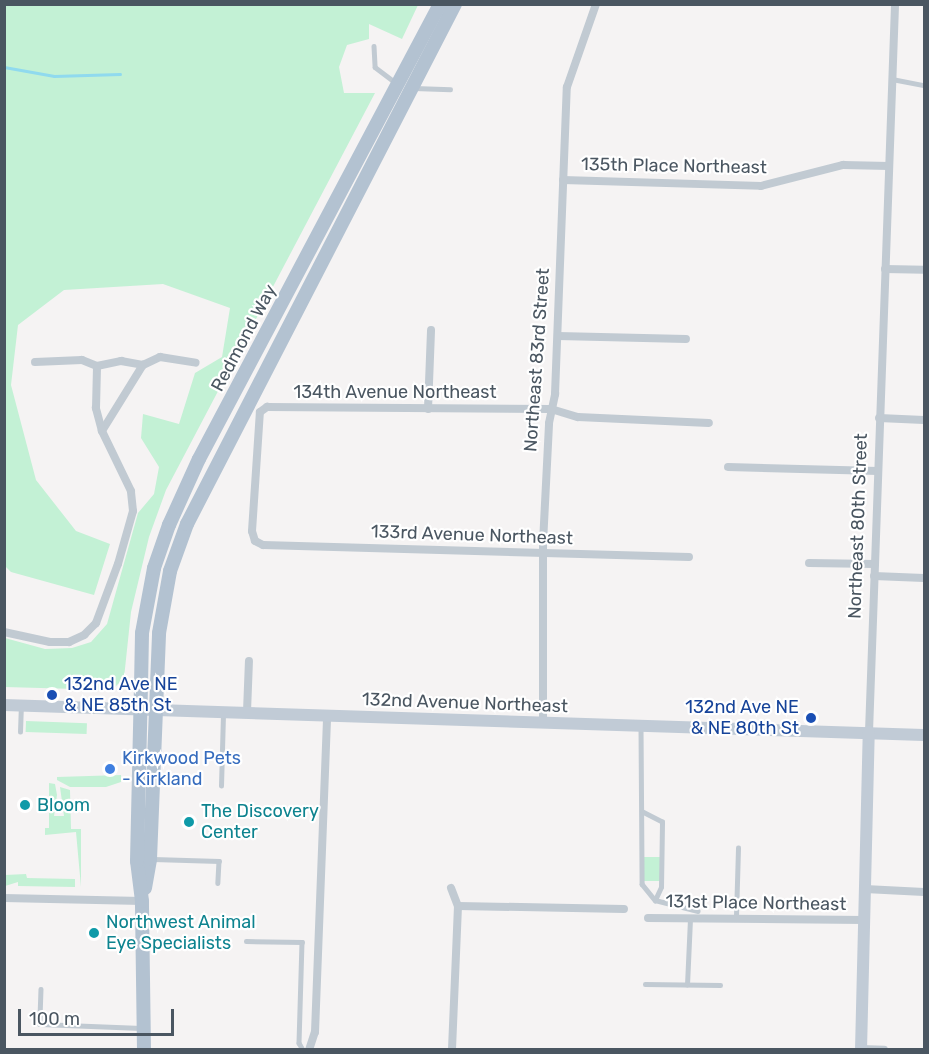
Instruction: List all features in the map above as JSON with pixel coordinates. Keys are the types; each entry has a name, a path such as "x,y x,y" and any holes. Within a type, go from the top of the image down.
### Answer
{"main road":[{"name":"Redmond Way","path":"406,86 440,4"},
{"name":"Redmond Way","path":"147,708 168,582 194,504 406,86 455,4"},
{"name":"132nd Avenue Northeast","path":"4,705 924,735"},
{"path":"142,901 150,859 147,708"},
{"path":"144,1050 142,901 137,861 147,708"},
{"name":"Northeast 80th Street","path":"861,1049 869,732"}],"street":[{"name":"Northeast 83rd Street","path":"543,724 545,555 551,409 558,336 569,73 590,29 596,4"},
{"name":"Northeast 80th Street","path":"869,732 895,4"},
{"name":"135th Place Northeast","path":"563,180 761,186 843,165 889,166"},
{"path":"885,269 924,270"},
{"path":"428,409 431,330"},
{"path":"558,336 686,339"},
{"path":"102,431 143,365 160,357 196,363"},
{"path":"34,362 82,360 97,366 121,361 143,365"},
{"path":"4,632 50,642 69,642 84,635 96,623 133,511 127,478 102,431 96,408 97,366"},
{"name":"134th Avenue Northeast","path":"255,541 252,531 260,412 267,407 551,409 578,417 709,423"},
{"path":"879,418 924,420"},
{"path":"728,466 878,471"},
{"name":"133rd Avenue Northeast","path":"255,541 263,545 545,555 689,557"},
{"path":"809,563 875,564"},
{"path":"874,576 924,578"},
{"path":"247,712 249,661"},
{"path":"309,1050 315,1032 327,716"},
{"path":"452,888 458,906 452,1050"},
{"path":"865,889 924,892"},
{"path":"4,898 142,901"},
{"path":"458,906 624,909"},
{"name":"131st Place Northeast","path":"648,918 690,919 736,916 864,920"},
{"path":"861,1049 884,1050"}],"lane":[{"path":"374,46 375,67 406,86 450,89"},
{"path":"892,79 924,85"},
{"path":"20,732 21,705"},
{"path":"221,786 223,711"},
{"path":"641,726 642,884 646,893 655,900 698,911"},
{"path":"642,812 662,822 661,887 655,900"},
{"path":"736,916 738,848"},
{"path":"150,859 219,861 218,883"},
{"path":"687,985 690,919"},
{"path":"246,941 302,942 299,1043 303,1050"},
{"path":"645,984 720,985"},
{"path":"41,989 40,1024 143,1028"}],"green space":[{"path":"5,4 418,5 402,39 369,24 369,39 347,45 339,67 344,93 375,93 166,490 149,537 131,612 124,678 112,690 5,687 5,638 45,649 72,648 91,642 107,624 138,513 154,494 159,467 141,438 143,414 179,424 195,373 222,357 230,308 163,284 64,290 18,325 11,385 36,480 76,531 110,544 94,595 11,572 5,566"},
{"path":"26,721 87,723 87,734 26,732"},
{"path":"121,775 121,782 106,787 70,787 57,780 57,777"},
{"path":"49,783 55,784 57,795 54,816 64,816 60,787 70,790 71,829 81,829 81,887 76,832 45,835 45,828 49,828"},
{"path":"640,857 664,857 664,881 640,881"},
{"path":"26,874 27,878 75,879 75,887 18,886 18,882 5,886 5,875"}],"waterway":[{"path":"4,67 54,76 120,74"}],"place":[{"name":"132nd Ave NE & NE 85th St","path":"52,695"},
{"name":"132nd Ave NE & NE 80th St","path":"811,718"},
{"name":"Kirkwood Pets - Kirkland","path":"110,769"},
{"name":"Bloom","path":"25,805"},
{"name":"The Discovery Center","path":"189,822"},
{"name":"Northwest Animal Eye Specialists","path":"94,933"}]}
